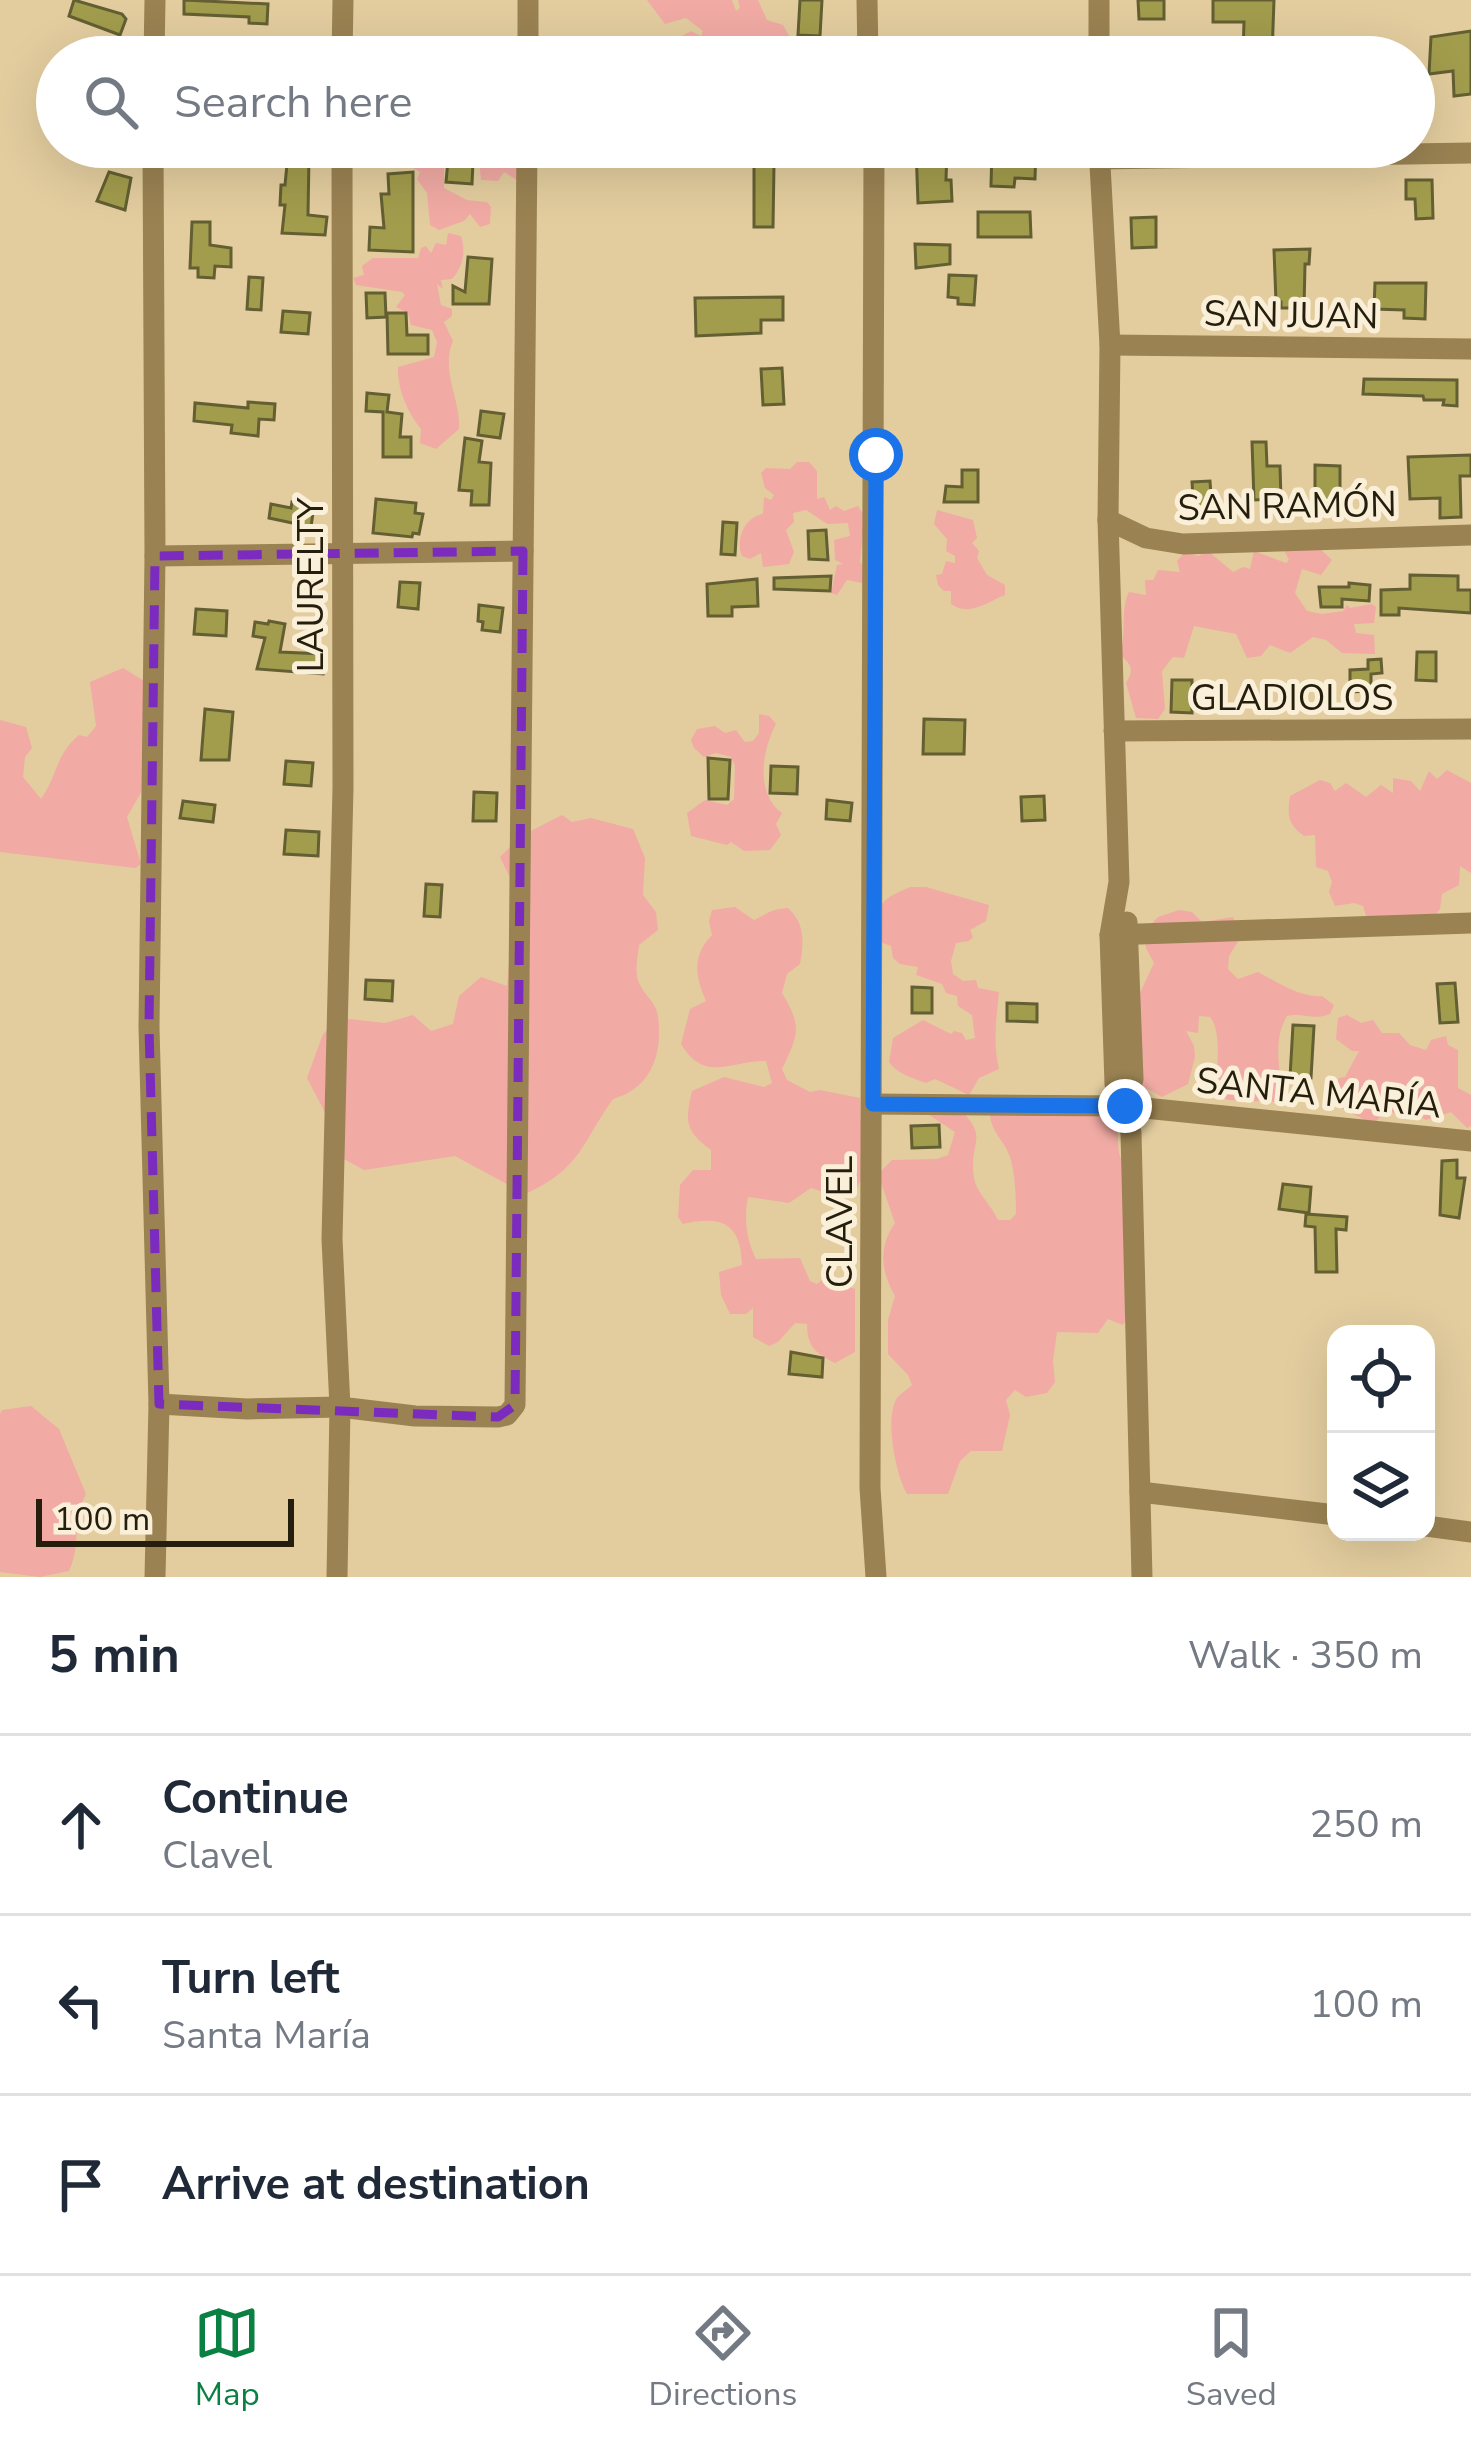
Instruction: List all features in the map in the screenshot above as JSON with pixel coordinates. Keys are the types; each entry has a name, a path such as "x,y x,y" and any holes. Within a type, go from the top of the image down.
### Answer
{"street":[{"path":"154,36 155,0"},
{"path":"342,36 343,0"},
{"path":"528,0 528,36"},
{"path":"866,0 867,36"},
{"path":"1099,0 1100,36"},
{"path":"1435,153 1471,153"},
{"path":"153,168 155,556 149,1027 159,1404 155,1577"},
{"name":"LAURELTY","path":"337,1577 340,1407 332,1239 343,553 342,168"},
{"path":"159,1404 340,1407 497,1417 507,1415 515,1405 527,168"},
{"name":"CLAVEL","path":"874,168 870,1488 876,1577"},
{"path":"1099,168 1110,345 1108,520 1119,882 1115,1084 1131,1133 1142,1577"},
{"name":"SAN JUAN","path":"1110,345 1471,349"},
{"name":"SAN RAMÓN","path":"1108,520 1146,538 1183,544 1471,535"},
{"path":"155,556 524,551"},
{"name":"GLADIOLOS","path":"1114,731 1471,729"},
{"path":"1119,934 1471,923"},
{"name":"SANTA MARÍA","path":"873,1104 1125,1106 1471,1141"},
{"path":"1140,1492 1327,1515"},
{"path":"1435,1527 1471,1532"}],"highlighted area":[{"path":"523,551 515,1405 498,1417 159,1404 149,1027 155,556"}],"shaded area":[{"path":"647,0 732,0 736,11 738,0 758,0 767,20 783,25 789,36 701,36 703,31 686,18 665,24"},
{"path":"413,168 444,168 444,188 467,200 487,202 490,224 480,227 470,214 439,230 430,225 427,193 417,179 420,172"},
{"path":"480,168 518,168 518,181 504,172 498,181 481,180"},
{"path":"448,233 461,236 463,247 456,274 441,280 443,289 437,284 441,305 452,309 452,316 444,322 453,341 449,363 459,429 436,449 420,443 421,429 404,400 398,375 398,367 434,357 437,342 432,330 411,325 408,313 396,307 405,295 402,292 356,285 353,278 364,275 362,266 373,258 418,258 426,246 431,253 436,243 446,245"},
{"path":"797,462 809,462 817,471 817,499 824,497 830,510 858,506 865,517 860,562 868,571 862,583 847,580 837,595 831,593 837,565 843,564 835,560 834,540 850,536 848,523 827,524 806,510 793,513 794,522 786,530 794,552 789,564 763,567 761,553 750,559 742,556 743,530 763,514 764,497 771,500 774,495 765,488 761,473 766,468 790,469"},
{"path":"937,510 973,520 977,558 987,575 1005,585 1005,595 971,609 951,604 951,591 938,585 936,575 942,574 946,561 955,563 955,556 946,551 947,539 934,524"},
{"path":"1317,546 1332,560 1321,575 1302,569 1295,593 1307,611 1322,614 1343,611 1347,605 1376,607 1374,623 1354,624 1356,633 1374,635 1375,654 1342,653 1326,640 1313,637 1290,653 1270,645 1261,656 1247,658 1236,634 1194,626 1184,658 1173,657 1162,671 1165,709 1158,719 1136,718 1126,683 1130,667 1120,654 1129,592 1146,595 1145,580 1153,580 1158,570 1180,572 1177,561 1185,552 1198,556 1208,551 1233,572 1250,569 1254,551 1286,563 1284,550"},
{"path":"123,668 146,682 143,789 127,817 141,864 135,868 0,852 0,720 26,727 32,748 25,757 23,777 41,799 65,751 79,735 87,737 96,726 90,682"},
{"path":"759,714 776,724 764,771 768,795 782,813 776,824 781,835 770,850 744,851 731,842 691,836 687,813 705,800 727,805 734,799 731,757 716,753 704,757 691,740 697,729 736,730 745,742 753,741 759,733"},
{"path":"1447,770 1471,783 1471,873 1460,866 1459,885 1442,894 1440,909 1430,922 1367,919 1363,906 1335,906 1328,871 1316,867 1315,835 1304,836 1290,819 1290,796 1320,780 1335,791 1346,783 1366,797 1381,785 1393,793 1393,778 1411,781 1420,791 1429,771 1437,779"},
{"path":"562,815 572,822 591,818 633,829 645,858 643,895 656,912 658,930 639,945 637,974 657,1011 658,1044 652,1068 637,1087 613,1099 569,1165 525,1194 455,1156 364,1170 344,1159 307,1078 323,1034 341,1018 385,1023 413,1015 431,1031 453,1024 459,996 481,977 507,986 516,890 500,857 521,836"},
{"path":"910,887 989,905 986,921 970,930 973,937 969,941 956,943 951,961 953,974 963,981 976,980 978,988 999,992 999,1069 979,1078 969,1095 935,1079 926,1083 911,1077 889,1062 893,1038 923,1020 951,1034 962,1033 966,1040 975,1038 972,1015 958,1006 957,996 946,993 942,984 916,975 918,967 900,964 891,946 880,942 882,906"},
{"path":"735,907 754,920 788,908 800,927 800,964 787,974 782,993 796,1030 782,1069 787,1080 810,1092 860,1098 863,1176 854,1193 842,1198 811,1188 789,1203 748,1197 747,1205 748,1236 756,1259 800,1258 810,1281 817,1284 826,1277 855,1289 855,1352 835,1363 813,1348 807,1324 795,1323 769,1346 753,1337 753,1308 746,1314 730,1314 721,1295 719,1272 742,1265 732,1231 717,1222 683,1224 678,1217 680,1185 693,1170 711,1170 711,1150 689,1125 692,1091 724,1077 764,1087 772,1083 766,1061 709,1067 681,1044 690,1009 706,1001 697,966 712,935 712,910"},
{"path":"1179,910 1192,912 1202,922 1233,917 1241,937 1229,956 1228,969 1238,979 1258,972 1334,1005 1324,1016 1287,1016 1278,1047 1281,1102 1228,1100 1216,1093 1218,1042 1210,1017 1199,1016 1198,1033 1186,1031 1195,1057 1188,1084 1162,1097 1139,1084 1137,999 1154,963 1144,932 1158,917"},
{"path":"1347,1015 1361,1023 1373,1020 1382,1033 1399,1033 1410,1045 1426,1050 1431,1040 1446,1036 1448,1045 1458,1050 1458,1088 1471,1095 1471,1126 1467,1128 1451,1112 1426,1120 1412,1112 1400,1116 1388,1110 1373,1124 1341,1108 1336,1086 1359,1051 1336,1039 1338,1018"},
{"path":"951,1101 976,1131 974,1178 998,1220 1010,1220 1016,1214 1015,1184 1010,1157 990,1114 1112,1112 1124,1165 1126,1320 1123,1325 1108,1319 1098,1333 1057,1332 1055,1382 1047,1393 1026,1397 1015,1390 1006,1400 1010,1415 1002,1451 971,1451 960,1461 948,1494 907,1494 896,1461 892,1419 897,1398 912,1385 888,1354 888,1320 895,1296 884,1269 884,1250 895,1223 878,1174 892,1160 948,1155 955,1132 917,1107"},
{"path":"31,1406 59,1429 86,1494 69,1571 40,1577 0,1572 0,1414"}],"building":[{"path":"74,0 122,14 126,19 120,35 69,16"},
{"path":"184,0 268,4 267,24 249,23 249,17 184,14"},
{"path":"800,0 822,0 820,36 798,35"},
{"path":"1138,0 1164,0 1164,19 1139,19"},
{"path":"1213,0 1274,0 1273,36 1244,36 1244,22 1213,22"},
{"path":"1471,31 1471,94 1454,96 1453,71 1435,73 1435,36"},
{"path":"287,168 309,168 308,215 327,217 325,235 282,233 281,185 285,185"},
{"path":"447,168 473,168 472,184 446,182"},
{"path":"754,168 774,168 773,227 754,227"},
{"path":"917,168 946,168 952,201 918,203"},
{"path":"991,168 1035,168 1035,179 1015,178 1014,187 991,186"},
{"path":"109,172 131,178 125,210 97,201"},
{"path":"413,172 413,252 369,250 370,227 384,228 381,194 389,194 388,174"},
{"path":"1406,180 1432,180 1433,218 1416,219 1415,199 1406,199"},
{"path":"978,212 1030,212 1031,237 978,237"},
{"path":"1156,217 1156,247 1132,248 1131,218"},
{"path":"192,222 210,222 210,245 231,248 231,267 215,266 214,278 198,277 198,268 190,268"},
{"path":"915,244 950,245 950,264 916,268"},
{"path":"1310,249 1304,308 1281,308 1281,302 1276,302 1274,250"},
{"path":"468,257 492,259 489,304 453,304 453,286 465,292"},
{"path":"949,275 976,276 974,305 958,304 958,298 948,297"},
{"path":"249,277 263,278 261,310 247,309"},
{"path":"1375,283 1426,283 1425,319 1404,318 1404,310 1374,309"},
{"path":"366,293 385,293 386,317 367,318"},
{"path":"783,297 783,320 761,320 761,333 696,336 695,298"},
{"path":"283,311 310,313 308,334 281,332"},
{"path":"387,313 406,313 407,335 428,335 428,354 388,354"},
{"path":"782,368 784,404 763,405 761,369"},
{"path":"1364,379 1457,380 1457,406 1423,396 1363,394"},
{"path":"367,393 389,395 387,412 402,414 400,437 411,437 411,457 383,457 383,412 366,411"},
{"path":"248,402 275,404 274,420 259,419 258,436 231,433 232,425 194,421 195,403 248,408"},
{"path":"481,411 504,414 500,438 478,435"},
{"path":"465,438 482,441 479,462 491,463 489,505 471,505 472,491 459,490"},
{"path":"1252,442 1266,442 1267,466 1280,466 1281,499 1254,500"},
{"path":"1471,455 1471,476 1460,476 1461,517 1440,518 1440,498 1410,499 1408,457"},
{"path":"1315,465 1340,466 1340,502 1315,501"},
{"path":"962,470 978,470 978,502 944,502 946,486 962,487"},
{"path":"1210,481 1212,510 1194,511 1192,482"},
{"path":"376,499 416,503 415,513 423,514 419,534 373,533"},
{"path":"292,502 314,506 311,527 269,518 271,504 291,508"},
{"path":"723,522 737,523 735,555 721,554"},
{"path":"826,530 828,560 809,559 808,531"},
{"path":"1410,575 1458,576 1458,590 1471,590 1471,613 1399,608 1399,615 1381,615 1381,590 1410,589"},
{"path":"831,576 830,591 774,589 774,578"},
{"path":"757,579 758,606 732,607 732,616 708,616 707,584"},
{"path":"400,582 420,583 418,609 398,607"},
{"path":"1349,583 1370,585 1369,601 1342,599 1342,607 1321,607 1319,587 1349,587"},
{"path":"479,605 503,608 500,632 482,630"},
{"path":"196,609 227,611 226,636 194,634"},
{"path":"255,622 285,624 280,652 324,654 323,674 257,669 265,638 253,636"},
{"path":"1417,652 1436,652 1436,681 1416,680"},
{"path":"1381,659 1382,673 1371,674 1371,691 1350,692 1350,670 1368,669 1368,660"},
{"path":"1172,680 1192,680 1192,713 1171,712"},
{"path":"205,709 233,712 229,760 201,760"},
{"path":"924,719 965,720 964,754 923,754"},
{"path":"708,758 730,760 728,799 709,799"},
{"path":"286,761 313,763 311,786 284,784"},
{"path":"771,766 798,767 797,794 770,793"},
{"path":"474,792 497,793 496,821 473,821"},
{"path":"1044,796 1045,820 1022,821 1021,797"},
{"path":"827,800 852,803 850,821 826,819"},
{"path":"183,801 215,805 213,822 180,818"},
{"path":"286,830 319,832 318,856 284,854"},
{"path":"426,884 442,885 440,917 424,916"},
{"path":"366,980 393,981 392,1001 365,999"},
{"path":"1455,983 1458,1022 1440,1023 1437,984"},
{"path":"912,987 932,988 932,1013 912,1013"},
{"path":"1007,1003 1037,1004 1037,1022 1007,1021"},
{"path":"1293,1025 1314,1026 1311,1078 1290,1077"},
{"path":"939,1125 940,1147 912,1148 911,1126"},
{"path":"1457,1160 1457,1178 1465,1178 1459,1218 1440,1215 1442,1161"},
{"path":"1283,1184 1311,1187 1309,1213 1279,1209"},
{"path":"1306,1214 1347,1217 1346,1230 1336,1229 1337,1272 1316,1272 1315,1227 1305,1226"},
{"path":"791,1352 823,1358 822,1377 789,1374"}],"route":[{"path":"876,455 873,1104 1125,1106"}]}
